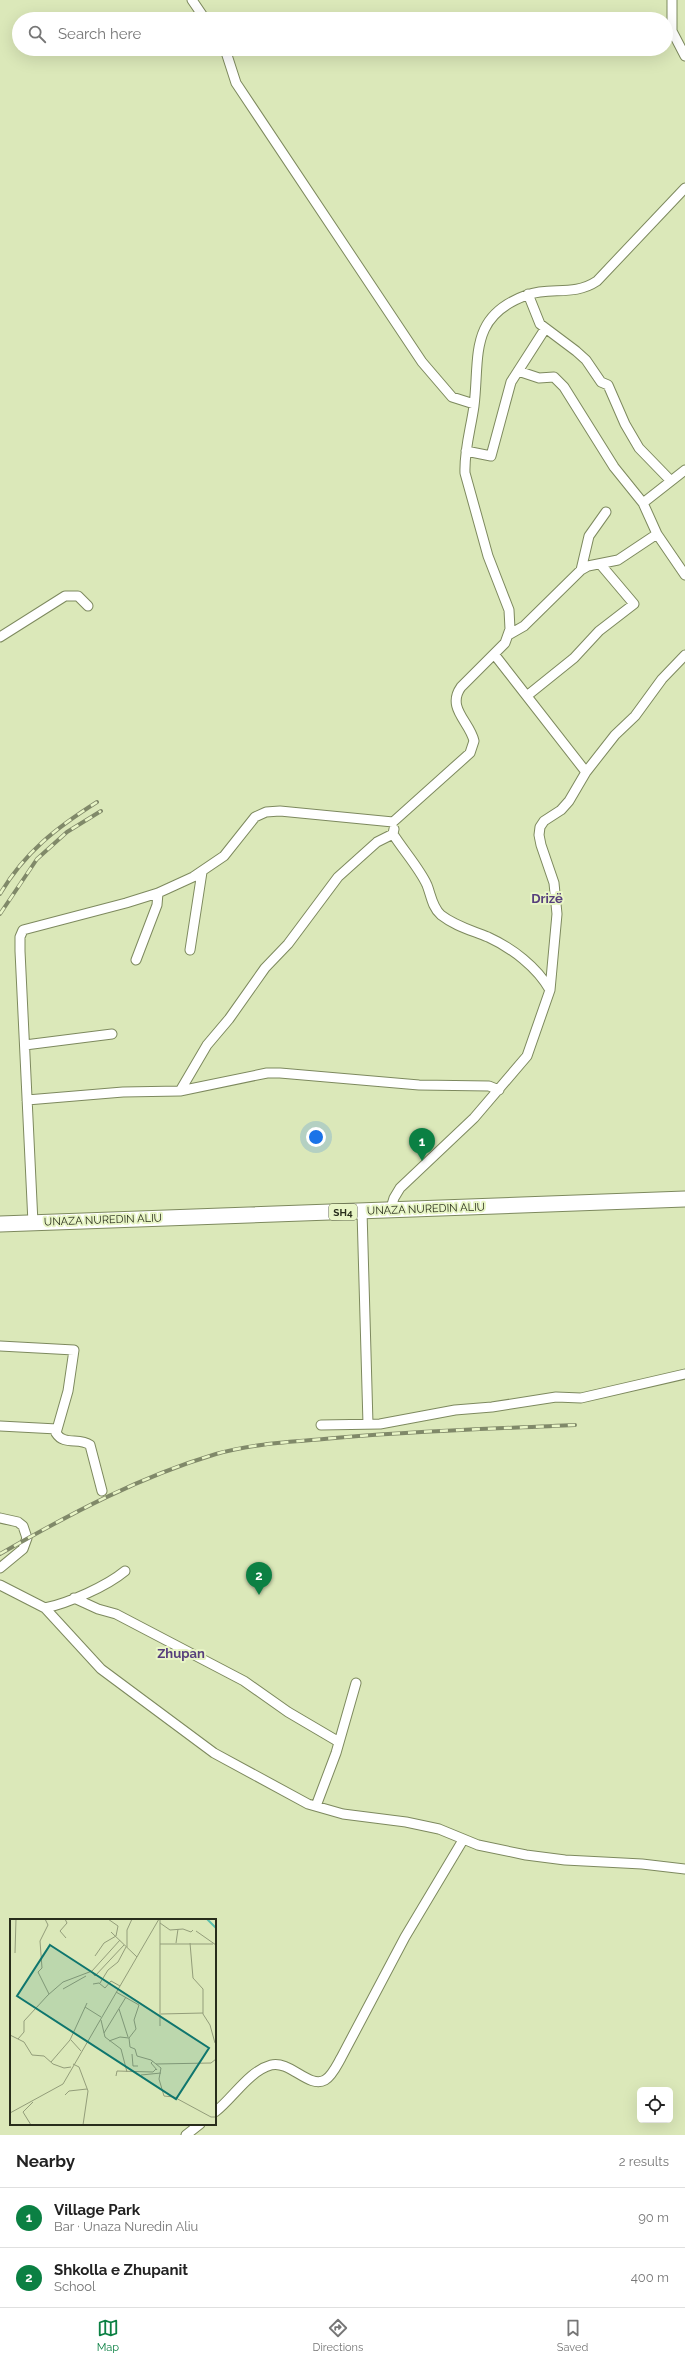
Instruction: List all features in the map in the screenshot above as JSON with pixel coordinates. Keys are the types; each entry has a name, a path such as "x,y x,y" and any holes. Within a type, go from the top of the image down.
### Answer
{"main road":[{"name":"UNAZA NUREDIN ALIU","path":"0,1224 685,1199"}],"street":[{"path":"192,0 200,12"},
{"path":"672,0 672,12"},
{"path":"673,33 685,56"},
{"path":"227,56 236,83 422,362 452,397 474,404"},
{"path":"510,634 509,610 488,556 465,473 466,451 474,404 476,358 481,334 502,310 514,300 528,294 580,290 597,281 685,188"},
{"path":"528,294 537,318 545,329 576,351 586,360 601,382 608,385 625,424 639,448 671,480"},
{"path":"466,451 491,456 508,390 518,371 545,329"},
{"path":"518,371 532,376 554,377 559,381 591,428 614,467 643,503 657,534 685,575"},
{"path":"643,503 685,470"},
{"path":"581,570 589,536 606,512"},
{"path":"33,1223 20,951 20,937 23,930 158,893 202,872 216,863 234,847 255,818 266,812 280,811 393,822 473,750 473,736 456,707 456,695 461,687 505,643 510,634 524,626 581,570 588,566 600,565 618,560 657,534"},
{"path":"528,695 574,658 599,631 634,604 600,565"},
{"path":"0,637 65,596 78,596 88,606"},
{"path":"494,654 528,695 586,772"},
{"path":"390,1210 394,1198 400,1188 452,1140 499,1090 527,1056 550,990 557,900 554,883 539,835 544,821 561,810 569,801 586,772 615,735 635,716 662,679 685,655"},
{"path":"393,822 393,834 405,855 423,876 431,900 440,913 458,926 502,944 537,971 550,990"},
{"path":"180,1091 207,1045 244,999 265,968 288,944 338,877 377,842 393,834"},
{"path":"190,950 202,872"},
{"path":"136,960 157,905 158,893"},
{"path":"25,1045 112,1034"},
{"path":"27,1100 123,1092 180,1091 267,1073 280,1072 419,1085 489,1086 499,1090"},
{"path":"362,1211 368,1424"},
{"path":"0,1346 74,1350 68,1392 56,1433 62,1439 90,1445 102,1491"},
{"path":"321,1426 393,1422 455,1410 492,1408 556,1397 581,1398 685,1374"},
{"path":"0,1426 31,1426 57,1429"},
{"path":"0,1518 18,1522 23,1526 27,1538 24,1549 0,1568"},
{"path":"45,1608 61,1604 111,1582 125,1571"},
{"path":"0,1585 45,1608 89,1657 124,1688 176,1724 214,1753 292,1796 316,1806 343,1814 406,1822 440,1829 451,1832 463,1840 526,1855 565,1860 642,1864 685,1869"},
{"path":"74,1598 98,1609 116,1614 238,1678 288,1712 339,1742"},
{"path":"316,1806 339,1742 356,1683"},
{"path":"216,2111 254,2075 269,2065 283,2065 313,2081 324,2081 329,2077 345,2052 405,1937 463,1840"},
{"path":"186,2135 199,2125"}],"railway":[{"path":"0,894 20,866 42,842 68,821 97,802"},
{"path":"0,914 37,859 67,832 101,811"},
{"path":"0,1554 52,1525 132,1485 187,1463 229,1451 270,1444 355,1436 449,1430 575,1425"}],"place":[{"name":"Village Park","path":"422,1161"},
{"name":"Shkolla e Zhupanit","path":"259,1595"}],"district":[{"name":"Drizë","path":"547,898"},
{"name":"Zhupan","path":"181,1653"}]}
